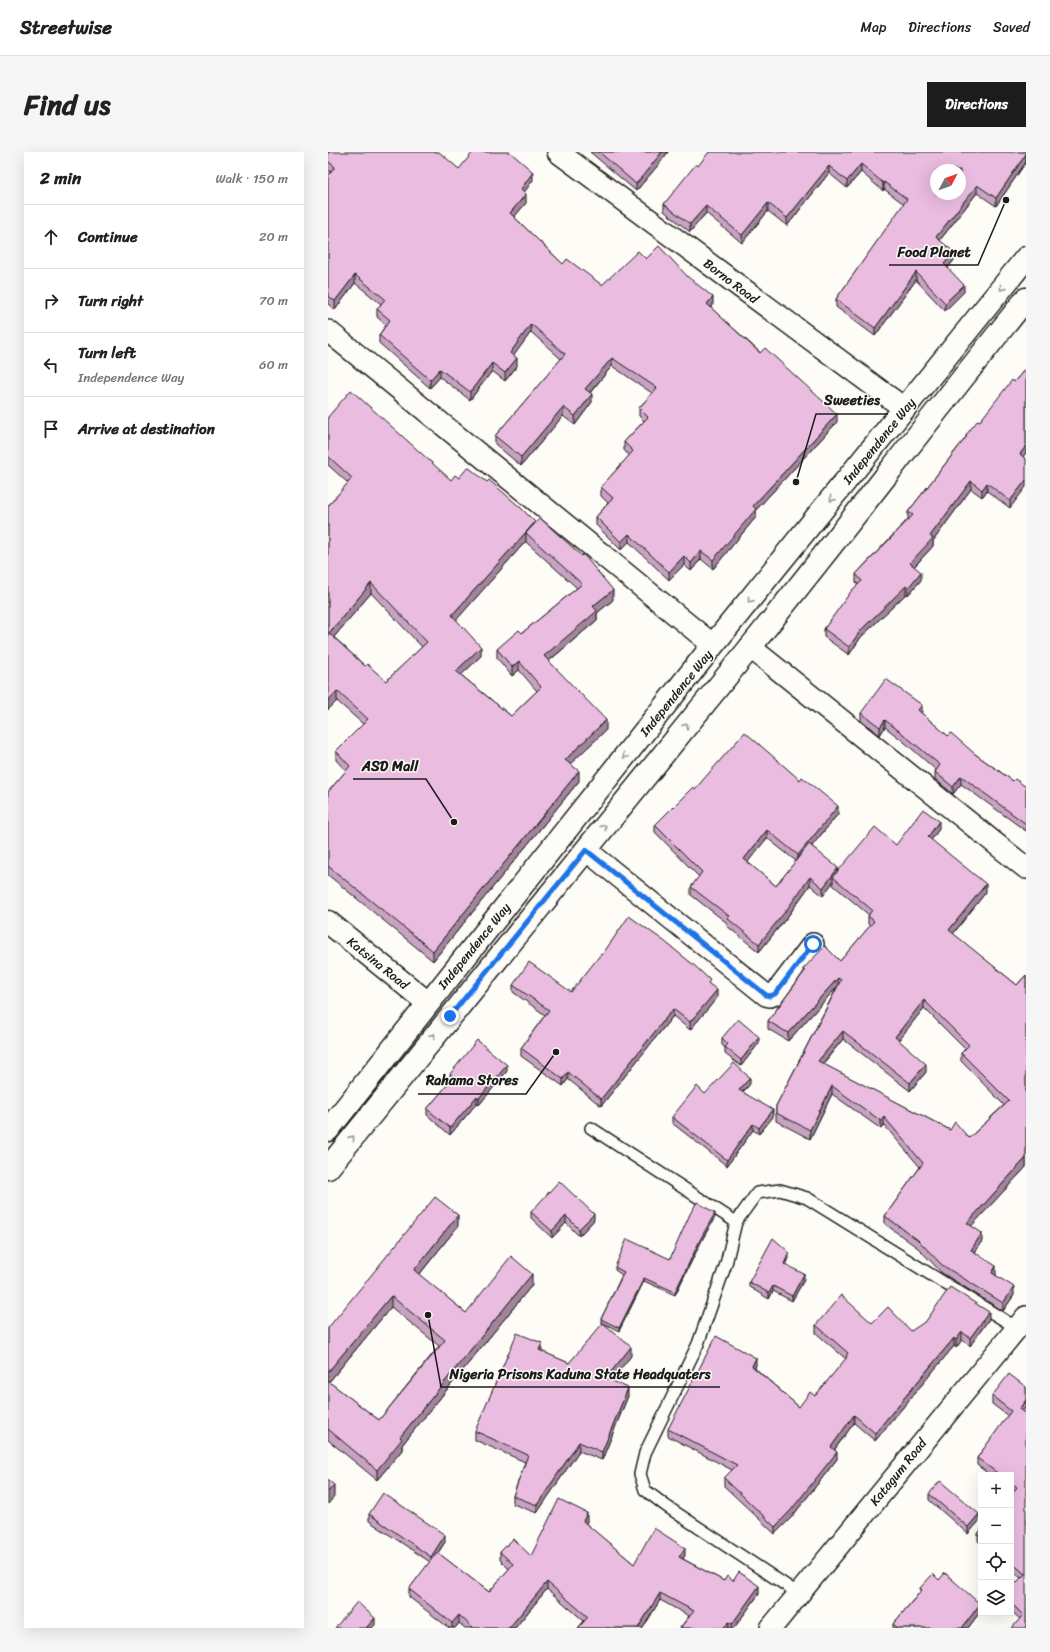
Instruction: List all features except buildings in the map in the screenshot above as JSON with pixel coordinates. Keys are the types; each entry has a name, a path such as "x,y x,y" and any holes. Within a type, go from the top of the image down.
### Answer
{"main road":[{"name":"Independence Way","path":"328,1130 713,645 1026,258"},
{"name":"Independence Way","path":"328,1168 750,647 926,423 1026,299"},
{"name":"Katsina Road","path":"328,922 428,1003"}],"street":[{"name":"Borno Road","path":"558,152 904,409"},
{"path":"328,331 713,645"},
{"path":"750,647 1026,868"},
{"path":"586,850 766,995 770,996 775,994 813,944"},
{"name":"Katagum Road","path":"771,1628 1021,1322"}],"lane":[{"path":"591,1128 736,1222"},
{"path":"799,1594 645,1490 640,1474 645,1453 698,1344 726,1264 736,1222 757,1193 780,1190 806,1198 1021,1322"}],"place":[{"name":"Food Planet","path":"1006,200"},
{"name":"Sweeties","path":"796,482"},
{"name":"ASD Mall","path":"454,822"},
{"name":"Rahama Stores","path":"556,1052"},
{"name":"Nigeria Prisons Kaduna State Headquaters","path":"428,1315"}],"route":[{"path":"450,1016 586,850 766,995 770,996 775,994 813,944"}]}
